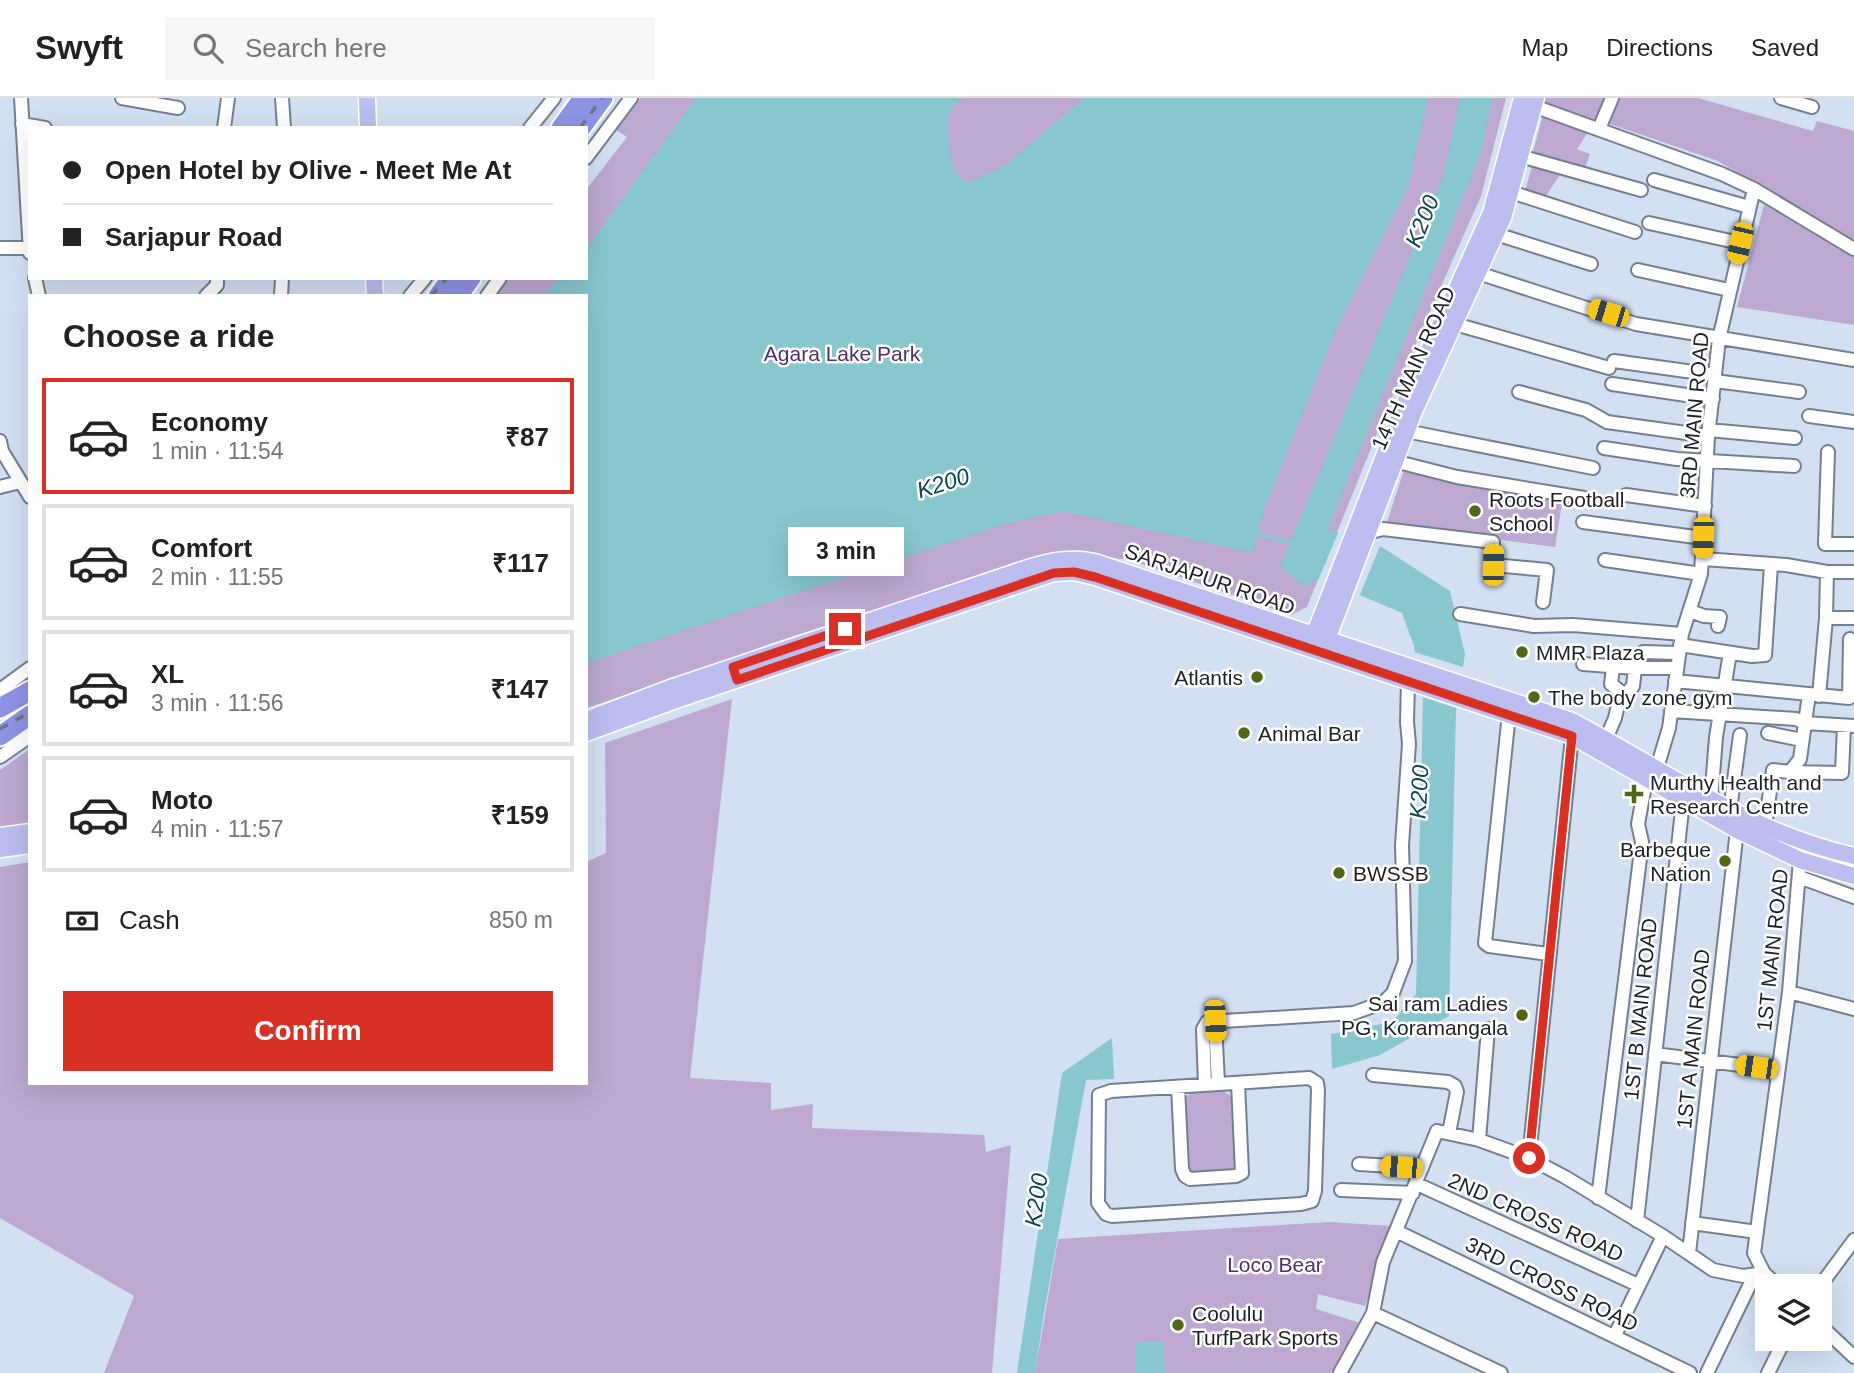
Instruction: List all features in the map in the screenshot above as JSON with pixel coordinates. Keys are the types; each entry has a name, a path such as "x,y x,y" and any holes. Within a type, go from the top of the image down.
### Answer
{"highway":[{"path":"562,126 583,98"},
{"path":"582,126 603,98"},
{"path":"440,294 450,280"},
{"path":"0,708 28,692"},
{"path":"0,736 28,716"}],"main road":[{"path":"367,98 368,126"},
{"name":"14TH MAIN ROAD","path":"1318,644 1336,594 1406,432 1503,218 1520,156 1528,101"},
{"name":"14TH MAIN ROAD","path":"1361,536 1404,405 1491,213 1528,101"},
{"name":"SARJAPUR ROAD","path":"588,732 735,674 1048,562 1073,558 1095,562 1411,678 1572,721 1606,739 1682,801 1737,831 1800,860 1854,876"},
{"name":"SARJAPUR ROAD","path":"588,719 735,674"},
{"name":"SARJAPUR ROAD","path":"1464,693 1509,714 1572,736 1765,826 1804,842 1854,856"},
{"path":"0,836 28,832"},
{"path":"0,849 28,845"}],"street":[{"path":"21,98 28,198"},
{"path":"122,98 178,108"},
{"path":"224,126 228,98"},
{"path":"282,98 284,126"},
{"path":"532,126 554,98"},
{"path":"588,155 631,98"},
{"path":"1599,129 1612,98"},
{"path":"1781,98 1812,107"},
{"path":"1528,101 1723,174 1754,189 1854,249"},
{"path":"22,124 34,126"},
{"path":"1520,156 1641,190"},
{"path":"1654,180 1749,207"},
{"name":"3RD MAIN ROAD","path":"1598,1198 1605,1092 1642,842 1638,824 1652,774 1663,751 1680,644 1701,573 1709,433 1719,339 1754,189"},
{"path":"1510,192 1635,232"},
{"path":"1650,223 1740,243"},
{"path":"1496,234 1591,264"},
{"path":"0,248 28,249"},
{"path":"1637,270 1729,290"},
{"path":"1478,273 1608,313 1620,320 1854,360"},
{"path":"207,294 217,285 217,280"},
{"path":"412,294 423,280"},
{"path":"1455,324 1611,364 1799,391"},
{"path":"1612,384 1713,399"},
{"path":"1519,391 1586,410 1607,422 1709,433 1795,438"},
{"path":"1809,416 1854,422"},
{"path":"1406,432 1593,468"},
{"path":"0,442 2,451 28,495"},
{"path":"1604,448 1677,459 1794,466"},
{"path":"1828,453 1825,544 1854,544"},
{"path":"1394,461 1457,477 1584,498"},
{"path":"0,487 20,482"},
{"path":"1626,495 1705,506"},
{"path":"1583,522 1703,537"},
{"path":"1361,536 1383,529 1493,542 1493,565 1548,570 1543,602"},
{"path":"1703,559 1827,572 1854,572"},
{"path":"1605,560 1701,573"},
{"path":"1460,614 1534,626 1573,625 1730,653 1765,655 1771,565"},
{"path":"1790,772 1800,759 1805,723 1814,695 1826,618 1827,572"},
{"path":"1690,611 1704,616 1720,617 1718,626"},
{"path":"1826,618 1854,618"},
{"path":"1583,664 1675,674 1725,686 1849,698 1852,682 1850,639"},
{"path":"1643,652 1680,644"},
{"path":"1711,800 1730,653"},
{"path":"1613,667 1611,684 1627,693 1633,686 1635,668"},
{"path":"0,690 28,669"},
{"path":"1205,1085 1203,1029 1207,1022 1354,1013 1384,1002 1393,993 1405,961 1402,845 1411,678"},
{"path":"1606,739 1615,718 1621,692"},
{"path":"1671,711 1796,719 1805,723 1849,726 1842,773 1773,770 1765,826"},
{"path":"1509,714 1485,943 1489,946 1548,954"},
{"path":"1768,733 1802,740"},
{"path":"1730,810 1740,735"},
{"path":"1529,1158 1572,736"},
{"path":"0,757 28,737"},
{"name":"1ST B MAIN ROAD","path":"1637,1221 1682,801"},
{"name":"1ST A MAIN ROAD","path":"1689,1252 1737,831"},
{"name":"1ST MAIN ROAD","path":"1759,1274 1755,1258 1757,1232 1789,992 1800,860"},
{"path":"1799,877 1854,897"},
{"path":"1789,992 1854,1009"},
{"path":"1215,1021 1218,1084"},
{"path":"1479,1140 1488,1029"},
{"path":"1655,1054 1778,1070"},
{"path":"1373,1075 1448,1082 1455,1086 1457,1092 1449,1133"},
{"path":"1309,1078 1317,1083 1315,1191 1312,1201 1301,1204 1106,1214 1098,1203 1098,1094 1218,1084 1309,1078"},
{"path":"1178,1087 1182,1169 1185,1176 1190,1179 1237,1176 1242,1173 1238,1083"},
{"path":"1340,1373 1373,1313 1383,1262 1437,1131 1479,1140 1529,1158 1663,1236 1713,1270 1743,1276 1755,1274"},
{"path":"1359,1164 1422,1168"},
{"path":"1341,1190 1415,1189"},
{"name":"2ND CROSS ROAD","path":"1415,1189 1638,1284"},
{"path":"1692,1223 1757,1232"},
{"name":"3RD CROSS ROAD","path":"1396,1231 1690,1373"},
{"path":"1615,1335 1663,1236"},
{"path":"1829,1274 1854,1240"},
{"path":"1707,1373 1755,1282"},
{"path":"1373,1313 1501,1373"},
{"path":"1832,1336 1854,1357"},
{"path":"1768,1373 1779,1351"}],"green space":[{"name":"Agara Lake Park","path":"640,98 1506,98 1481,196 1388,406 1307,607 1291,615 1130,560 1066,552 1046,555 772,643 588,707 588,294 491,294 502,280 588,280 588,187 627,137 616,130"},
{"path":"1542,98 1608,98 1596,121 1541,103"},
{"path":"1619,98 1698,98 1813,131 1817,121 1854,131 1854,241 1718,161 1610,124"},
{"path":"1544,112 1589,131 1577,149 1590,154 1585,168 1532,155"},
{"path":"1533,163 1562,172 1545,197 1525,191"},
{"path":"1764,205 1854,256 1854,325 1737,307"},
{"name":"Roots Football School","path":"1404,470 1563,497 1555,547 1386,525"},
{"path":"732,699 690,1078 771,1083 771,1110 813,1104 812,1128 984,1135 986,1152 1011,1145 992,1373 104,1373 134,1296 0,1218 0,867 28,862 28,1085 588,1085 588,861 606,853 605,743"},
{"path":"28,750 28,826 0,831 0,770"},
{"path":"1222,1091 1237,1099 1239,1169 1187,1172 1183,1099 1193,1092"},
{"name":"Loco Bear","path":"1329,1222 1391,1226 1365,1306 1318,1294 1316,1309 1360,1323 1331,1373 1035,1373 1058,1239"}],"water":[{"name":"Agara Lake Park","path":"696,98 962,98 954,105 947,121 951,158 957,175 968,183 1006,165 1084,98 1428,98 1408,187 1337,327 1264,510 1253,553 1063,511 1005,524 588,662 588,294 546,294 557,282 588,280 588,246"},
{"path":"1460,98 1492,98 1481,153 1328,528 1338,533 1319,578 1304,586 1280,567 1443,177"},
{"path":"1380,546 1450,591 1465,654 1456,710 1449,1016 1380,1055 1332,1069 1331,1034 1392,1022 1416,994 1423,699 1414,646 1402,613 1360,595"},
{"path":"1112,1038 1114,1079 1086,1080 1035,1373 1017,1373 1062,1073"},
{"path":"1163,1341 1165,1373 1136,1373 1135,1343"}],"pier":[{"path":"1411,651 1466,668 1459,709 1419,696"}],"waterway":[{"name":"K200","path":"1255,533 1291,543"}],"railway":[{"path":"581,126 602,98"},
{"path":"433,294 445,280"},
{"path":"0,729 28,713"}],"place":[{"name":"Roots Football School","path":"1475,511"},
{"name":"MMR Plaza","path":"1522,652"},
{"name":"Atlantis","path":"1257,677"},
{"name":"The body zone gym","path":"1534,697"},
{"name":"Animal Bar","path":"1244,733"},
{"name":"Murthy Health and Research Centre","path":"1634,794"},
{"name":"Barbeque Nation","path":"1725,861"},
{"name":"BWSSB","path":"1339,873"},
{"name":"Sai ram Ladies PG, Koramangala","path":"1522,1015"},
{"name":"Coolulu TurfPark Sports","path":"1178,1325"}],"route":[{"path":"845,629 733,667 737,680 1054,573 1074,572 1572,736 1529,1158"}]}
